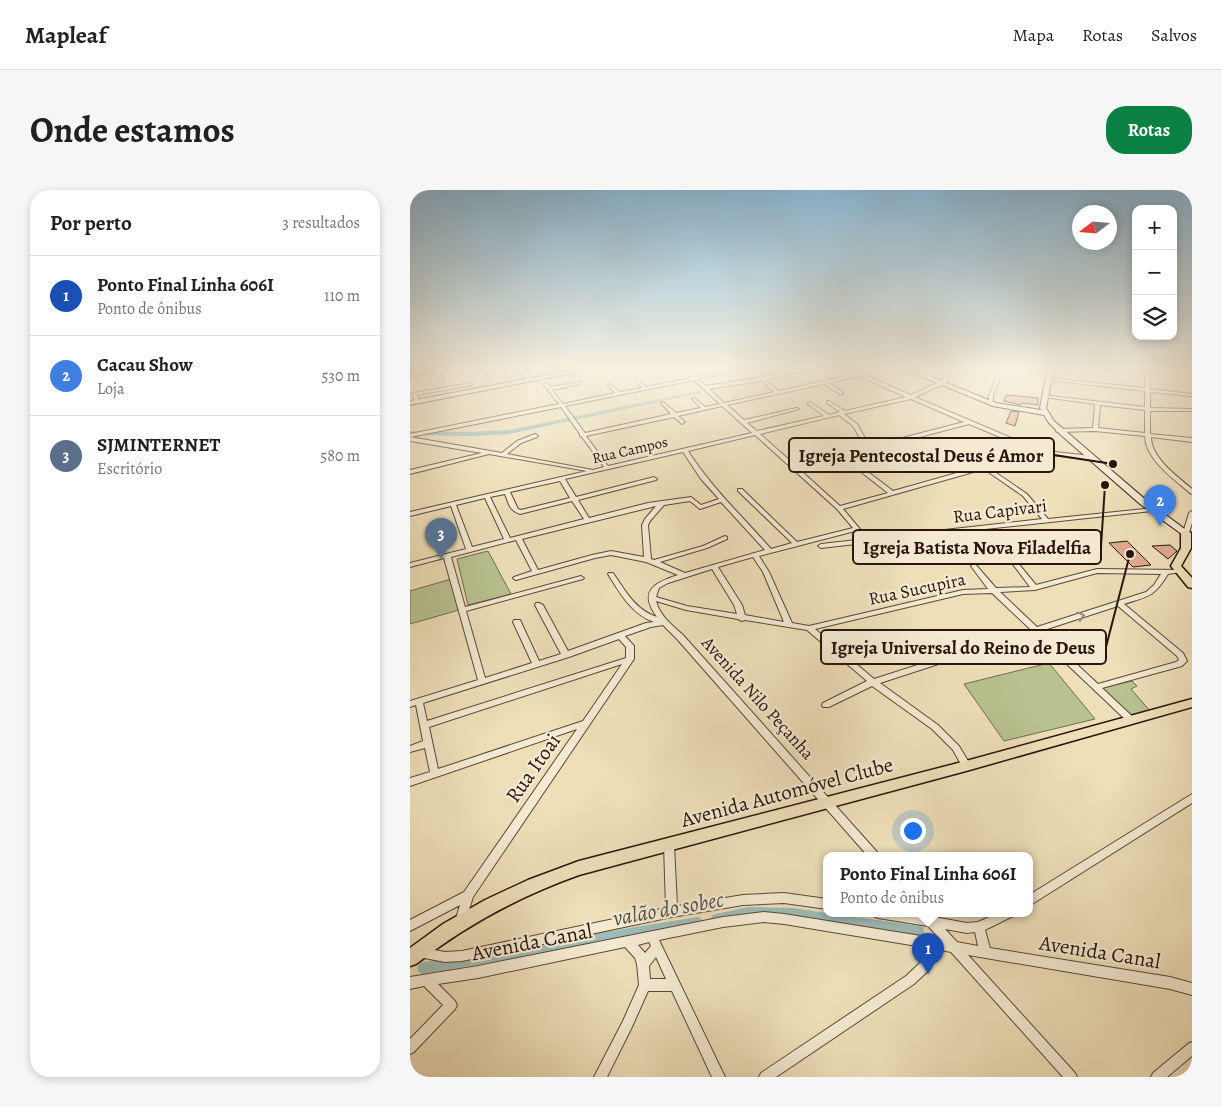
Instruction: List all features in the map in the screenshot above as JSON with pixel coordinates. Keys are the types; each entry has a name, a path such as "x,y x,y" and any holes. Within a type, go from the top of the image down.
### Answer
{"main road":[{"path":"1034,408 1044,410 1059,431 1152,509 1189,535 1189,552 1177,561 1176,566 1192,585"},
{"name":"Avenida Automóvel Clube","path":"414,955 486,906 540,882 579,868 966,766 1192,703"}],"street":[{"path":"411,436 421,432 540,408"},
{"path":"565,408 607,468"},
{"path":"669,408 682,422"},
{"path":"582,434 702,408"},
{"path":"727,408 839,508 862,535 859,543"},
{"path":"819,408 829,416"},
{"path":"837,408 855,425 863,439 875,448"},
{"name":"Rua Campos","path":"410,514 862,408"},
{"path":"937,408 1043,452 1091,458"},
{"path":"1095,429 1097,408"},
{"path":"1136,408 1192,410"},
{"path":"743,422 797,409"},
{"path":"1147,410 1150,448 1159,463 1192,492"},
{"path":"795,468 969,422"},
{"path":"1059,431 1095,429 1192,440"},
{"path":"411,436 595,470"},
{"path":"503,454 520,442 535,436"},
{"path":"839,508 1000,463 974,449 984,444"},
{"path":"685,450 702,478 739,516 769,551"},
{"path":"410,472 490,452"},
{"path":"844,456 892,493"},
{"path":"984,467 1025,495 1047,521"},
{"path":"562,479 588,520"},
{"path":"507,492 515,510 520,512 654,479"},
{"path":"740,490 795,543"},
{"path":"487,496 508,541"},
{"path":"410,565 662,503 691,499 700,508 722,500"},
{"path":"651,561 646,525 647,520 662,503"},
{"path":"453,504 470,550"},
{"name":"Rua Capivari","path":"821,546 1152,509"},
{"path":"1189,535 1192,513"},
{"path":"981,528 1001,553 1012,558 1035,588"},
{"path":"435,774 424,725 414,703 566,655 649,625 664,622 654,610 653,598 657,585 684,575 795,543 856,529"},
{"path":"518,538 536,572"},
{"path":"651,561 705,547 725,538"},
{"path":"516,578 604,554 620,554 651,561 684,575"},
{"path":"755,555 766,572 789,625"},
{"path":"447,556 482,681"},
{"path":"974,566 986,584 996,591 1131,720"},
{"path":"714,567 738,605 742,619"},
{"name":"Rua Sucupira","path":"809,628 963,592 1035,588 1097,571 1179,571"},
{"path":"826,706 873,682 1120,604 1152,592 1166,572"},
{"name":"Avenida Nilo Peçanha","path":"611,574 637,611 652,619 664,622 870,852"},
{"path":"462,610 581,578"},
{"path":"653,598 686,608 742,619 809,628 873,682 946,736 956,748 966,766"},
{"path":"1096,687 1179,664 1183,661 1180,655 1120,604"},
{"path":"539,605 566,655"},
{"path":"517,622 537,664"},
{"path":"424,725 630,659 630,646 621,636"},
{"name":"Rua Itoai","path":"460,923 462,909 468,895 630,659"},
{"path":"410,782 586,723"},
{"path":"410,749 429,744"},
{"path":"1033,898 1192,798"},
{"path":"669,845 672,912"},
{"path":"410,926 468,895"},
{"name":"Avenida Canal","path":"414,955 462,956 672,912 763,898 784,898 823,903"},
{"name":"Avenida Canal","path":"410,983 628,942 654,942 723,922 764,917 784,918 984,950 1170,982 1192,989"},
{"path":"908,917 930,920 953,927 980,930 1002,917"},
{"path":"930,920 947,944 1071,1077"},
{"path":"980,930 984,950"},
{"path":"600,1077 645,985 644,964 640,955 628,942"},
{"path":"644,964 654,942"},
{"path":"654,942 719,1077"},
{"path":"765,1077 910,980 947,944"},
{"path":"410,1048 451,1006 427,981"},
{"path":"645,985 674,985"},
{"path":"1157,1077 1192,1048"}],"green space":[{"path":"488,551 511,594 468,605 457,559"},
{"path":"451,579 459,610 410,624 410,591"},
{"path":"1049,663 1095,719 1004,741 964,684"},
{"path":"1132,681 1137,686 1131,689 1151,712 1132,716 1126,714 1101,688"}],"building":[{"path":"1011,411 1019,412 1015,426 1006,423"},
{"path":"1127,541 1151,565 1133,567 1109,543"},
{"path":"1170,545 1177,551 1168,559 1152,546"}],"waterway":[{"path":"410,433 471,434 509,432 621,408"},
{"name":"valão do sobec","path":"716,919 748,912 792,913 919,931"},
{"name":"valão do sobec","path":"423,968 697,922"}],"place":[{"name":"Igreja Pentecostal Deus é Amor","path":"1113,464"},
{"name":"Igreja Batista Nova Filadelfia","path":"1105,485"},
{"name":"Cacau Show","path":"1160,526"},
{"name":"Igreja Universal do Reino de Deus","path":"1130,554"},
{"name":"SJMINTERNET","path":"441,559"},
{"name":"Ponto Final Linha 606I","path":"928,974"}]}
